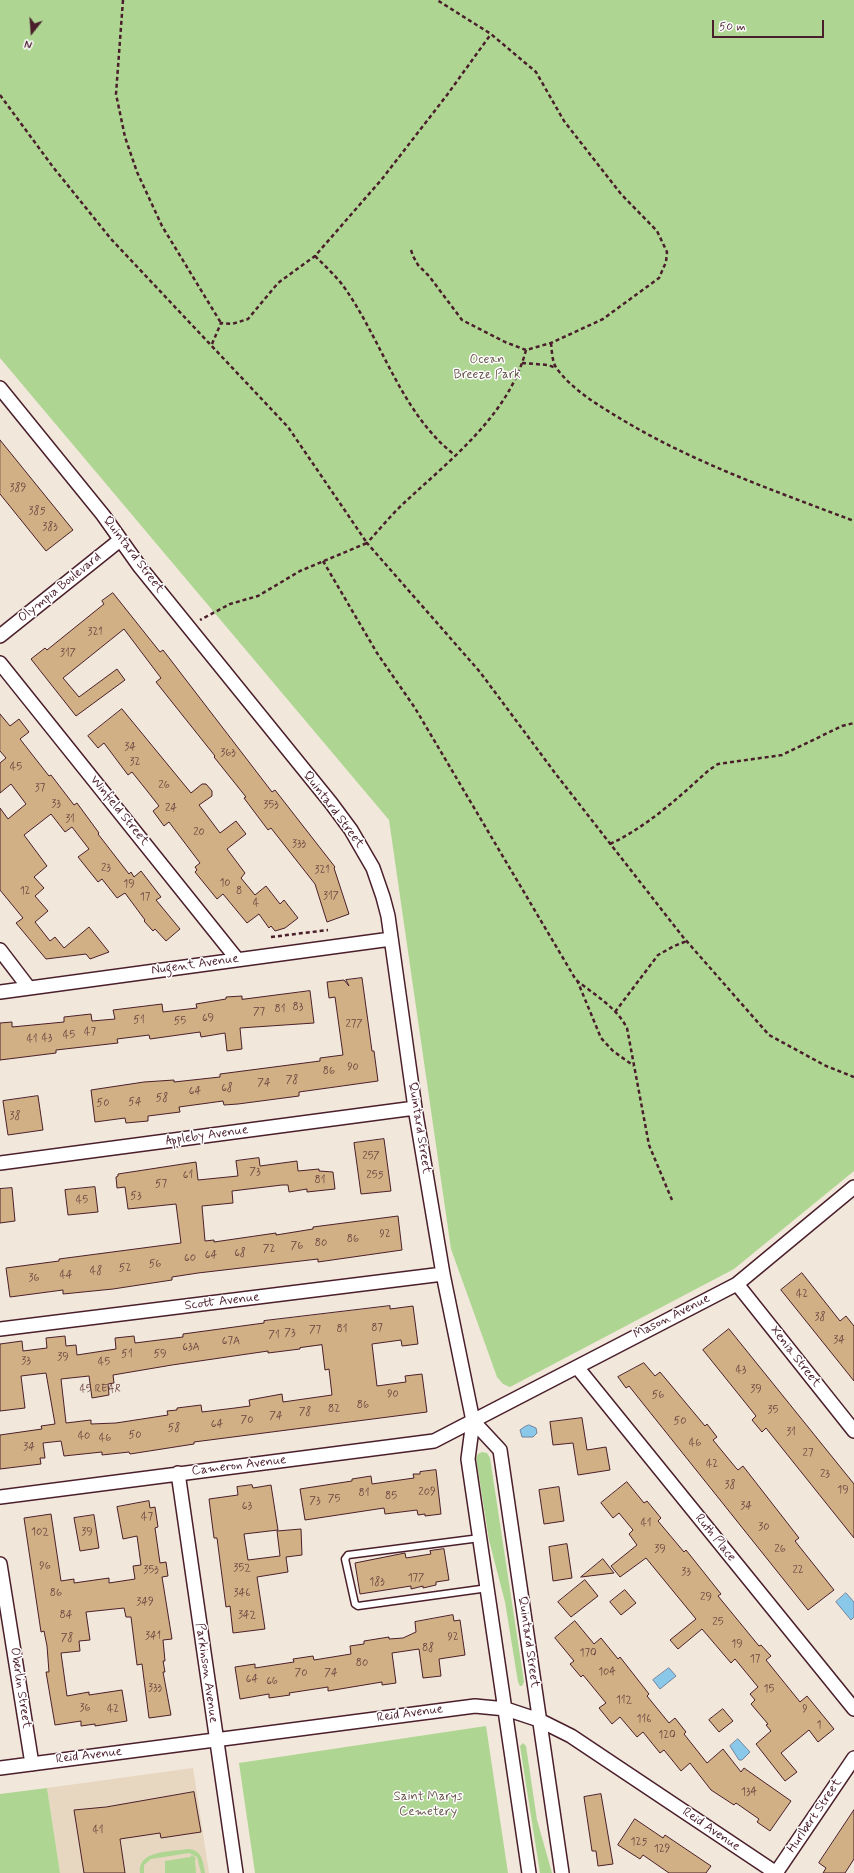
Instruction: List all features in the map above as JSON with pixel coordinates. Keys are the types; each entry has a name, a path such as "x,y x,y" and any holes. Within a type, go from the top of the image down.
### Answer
{"street":[{"name":"Quintard Street","path":"0,388 103,515 140,567 351,830 364,851 378,880 388,916 415,1108 443,1274 473,1421 468,1459 529,1873"},
{"name":"Olympia Boulevard","path":"0,636 120,540"},
{"name":"Winfield Street","path":"0,663 237,959"},
{"name":"Nugent Avenue","path":"0,992 391,939"},
{"path":"0,950 30,988"},
{"name":"Appleby Avenue","path":"0,1163 415,1108"},
{"name":"Mason Avenue","path":"473,1421 737,1284 854,1187"},
{"name":"Scott Avenue","path":"0,1329 443,1274"},
{"name":"Xenia Street","path":"737,1284 854,1431"},
{"name":"Ruth Place","path":"577,1367 854,1709"},
{"name":"Quintard Street","path":"473,1421 500,1450 562,1873"},
{"name":"Cameron Avenue","path":"0,1497 434,1441 473,1421"},
{"name":"Parkinson Avenue","path":"178,1473 236,1873"},
{"name":"Oberlin Street","path":"0,1564 32,1764"},
{"name":"Reid Avenue","path":"0,1768 475,1706 506,1709 539,1720 571,1736 776,1873"},
{"name":"Hurlbert Street","path":"776,1873 854,1758"}],"lane":[{"path":"480,1538 348,1554 345,1559 355,1604 358,1606 488,1588"}],"path":[{"path":"123,0 116,94 125,137 137,172 159,220 221,323"},
{"path":"411,250 418,265 429,276 462,320 505,342 526,350 551,343 603,319 658,278 664,270 667,252 657,231 621,194 564,121 536,72 491,34 437,0"},
{"path":"221,323 232,324 248,318 278,283 315,256 382,179 447,95 491,34"},
{"path":"0,95 53,167 111,239 212,344 288,427 367,543 480,672 610,844 687,941 769,1035 826,1066 854,1077"},
{"path":"315,256 344,287 416,414 433,436 456,456"},
{"path":"212,344 221,323"},
{"path":"551,343 552,356 556,368"},
{"path":"188,626 230,604 258,596 300,571 367,543 403,504 456,456 482,428 511,386 522,364 526,350"},
{"path":"522,364 548,365 556,368 589,400 658,440 744,480 854,521"},
{"path":"324,561 378,653 415,708 576,980 601,1038 613,1051 634,1066"},
{"path":"610,844 627,836 659,814 709,770 718,764 782,755 842,726 854,723"},
{"path":"271,938 328,930"},
{"path":"616,1012 626,995 658,956 665,950 687,941"},
{"path":"576,980 616,1012 627,1028 649,1145 672,1200"}],"shaded area":[{"path":"193,1768 209,1873 60,1873 47,1788"}],"green space":[{"name":"Ocean Breeze Park","path":"0,0 854,0 854,1171 734,1269 510,1387 503,1384 497,1377 451,1249 389,820 0,358"},
{"path":"482,1452 487,1453 490,1458 524,1682 522,1686 520,1686 518,1682 505,1602 489,1540 476,1458 478,1454"},
{"name":"Saint Marys Cemetery","path":"486,1726 508,1873 255,1873 239,1763"},
{"path":"523,1743 526,1746 537,1820 552,1873 540,1873 520,1746"},
{"path":"47,1788 60,1873 0,1873 0,1794"},
{"path":"188,1849 196,1851 199,1854 205,1873 201,1873 197,1857 189,1853 151,1859 144,1865 144,1873 140,1873 141,1865 149,1856"},
{"path":"192,1855 196,1858 196,1873 165,1873 165,1861 190,1857"}],"water":[{"path":"529,1425 536,1428 537,1433 533,1437 522,1437 520,1430"},
{"path":"846,1593 854,1602 854,1617 851,1620 836,1602"},
{"path":"669,1668 676,1676 660,1689 653,1680"},
{"path":"738,1739 750,1752 742,1760 739,1760 730,1746"}],"building":[{"path":"0,440 73,530 46,551 0,494"},
{"path":"113,593 160,652 163,650 272,792 275,790 335,867 334,868 349,914 327,922 315,884 271,828 268,830 244,798 246,797 214,757 215,756 156,682 161,678 124,629 63,678 79,697 117,669 125,680 76,716 31,659 45,648 47,650 104,604 102,601"},
{"path":"122,709 191,793 202,784 206,784 212,791 212,796 199,805 220,833 236,821 246,834 227,849 245,873 241,878 255,895 266,886 280,904 284,900 298,918 285,928 275,931 271,926 269,928 259,914 247,923 223,894 217,899 195,872 197,870 195,867 200,863 169,822 164,826 153,811 159,806 148,792 132,772 128,775 104,743 98,748 88,736"},
{"path":"0,714 10,726 19,719 29,732 20,739 49,776 51,775 74,805 77,803 99,833 98,834 129,874 131,872 134,877 141,871 161,897 156,900 180,929 166,941 155,929 153,931 144,921 145,920 125,893 117,898 102,879 98,882 78,857 89,849 72,827 65,832 51,814 24,835 47,866 34,877 44,888 35,896 48,911 35,922 50,941 55,937 64,948 89,927 109,952 90,959 86,954 46,959 16,923 23,918 0,890 0,808 8,819 26,804 11,784 0,793 0,763 6,758 0,751"},
{"path":"362,978 372,1051 374,1051 378,1081 299,1092 299,1096 238,1104 224,1105 223,1101 179,1107 180,1112 148,1116 148,1121 126,1123 125,1118 95,1122 91,1090 144,1082 174,1080 174,1082 220,1077 220,1074 320,1061 320,1058 343,1055 335,997 329,998 327,982 344,980 349,986 346,980"},
{"path":"310,991 314,1023 240,1028 242,1049 227,1051 225,1033 201,1037 200,1032 150,1039 149,1035 117,1039 118,1043 56,1050 56,1053 0,1060 0,1023 12,1022 12,1027 64,1022 64,1017 91,1014 92,1021 115,1019 113,1010 162,1004 163,1012 197,1008 196,1004 226,999 226,997 242,996 242,999"},
{"path":"38,1096 43,1130 8,1135 3,1101"},
{"path":"384,1139 391,1191 361,1194 354,1143"},
{"path":"259,1158 260,1166 297,1161 298,1171 319,1169 319,1171 333,1172 335,1189 307,1192 307,1189 289,1192 288,1185 282,1185 232,1191 233,1203 202,1206 205,1241 214,1240 214,1242 276,1233 276,1235 313,1229 313,1227 398,1216 402,1250 318,1262 318,1259 198,1273 172,1277 172,1280 113,1289 63,1294 63,1290 10,1297 6,1268 59,1261 59,1259 181,1243 176,1204 128,1209 125,1187 117,1188 116,1177 118,1174 196,1162 198,1180 238,1176 236,1161"},
{"path":"95,1187 98,1212 68,1215 65,1190"},
{"path":"12,1188 15,1221 0,1223 0,1189"},
{"path":"802,1273 840,1321 846,1316 854,1326 854,1381 781,1290"},
{"path":"390,1306 390,1309 413,1306 418,1344 402,1346 401,1340 372,1344 377,1386 406,1382 405,1376 422,1374 427,1412 194,1442 194,1444 130,1454 129,1452 102,1455 102,1452 64,1456 61,1441 43,1443 45,1458 40,1458 41,1464 0,1469 0,1435 42,1429 41,1426 55,1424 46,1373 21,1376 25,1408 0,1411 0,1344 22,1341 23,1351 47,1348 46,1338 65,1336 66,1346 76,1345 77,1355 116,1349 115,1338 134,1336 135,1343 183,1337 183,1334 264,1323 264,1321","holes":["322,1345 325,1370 329,1369 332,1395 283,1402 282,1394 249,1400 250,1406 202,1412 201,1405 177,1408 177,1410 167,1411 168,1415 116,1423 91,1424 91,1420 66,1423 61,1379 89,1376 92,1398 109,1395 108,1384 114,1383 113,1375 268,1351 268,1353"]},
{"path":"729,1329 854,1484 854,1538 766,1428 762,1432 752,1420 756,1416 703,1350"},
{"path":"644,1363 655,1376 660,1372 705,1426 707,1424 717,1437 713,1440 736,1468 738,1470 743,1466 799,1538 795,1541 834,1590 808,1610 629,1386 626,1388 618,1377"},
{"path":"582,1418 587,1450 606,1447 610,1470 578,1475 573,1443 553,1445 550,1422"},
{"path":"436,1470 441,1514 425,1516 425,1514 418,1515 417,1510 385,1514 384,1508 305,1520 300,1489 352,1481 352,1479 371,1476 372,1484 414,1478 413,1474"},
{"path":"627,1482 644,1503 647,1501 661,1518 658,1521 684,1552 686,1550 721,1594 718,1596 759,1646 761,1645 771,1656 766,1660 800,1702 807,1696 834,1729 818,1742 809,1730 781,1753 797,1772 785,1781 756,1744 771,1731 766,1725 768,1724 751,1704 755,1700 750,1694 758,1687 735,1659 731,1663 702,1629 678,1649 670,1640 696,1619 646,1558 620,1577 611,1566 637,1545 629,1534 633,1530 619,1513 613,1518 601,1503"},
{"path":"252,1485 253,1488 271,1485 278,1530 244,1534 248,1560 280,1556 277,1531 301,1529 302,1555 286,1557 288,1572 257,1577 265,1629 233,1633 230,1606 226,1607 217,1538 214,1538 209,1499 238,1495 237,1487"},
{"path":"559,1487 564,1521 544,1524 539,1490"},
{"path":"149,1501 150,1508 155,1507 158,1527 155,1528 160,1563 166,1562 168,1576 162,1577 172,1639 163,1640 165,1661 163,1661 165,1672 163,1672 171,1715 149,1718 142,1664 137,1665 131,1617 126,1617 124,1608 86,1612 90,1640 79,1641 80,1651 61,1653 67,1696 89,1692 89,1695 122,1690 127,1721 95,1726 95,1724 81,1726 81,1721 55,1725 46,1672 49,1672 47,1646 44,1631 41,1632 24,1518 51,1514 61,1581 74,1579 74,1583 109,1578 109,1583 135,1579 133,1566 141,1565 137,1536 123,1539 117,1507"},
{"path":"94,1515 99,1548 80,1551 74,1518"},
{"path":"567,1544 572,1578 553,1581 549,1547"},
{"path":"444,1549 449,1580 436,1582 436,1585 423,1588 423,1586 411,1589 411,1586 360,1594 355,1563 405,1553 406,1558 431,1554 430,1551"},
{"path":"603,1559 614,1573 581,1577"},
{"path":"585,1580 598,1596 571,1617 558,1602"},
{"path":"625,1590 636,1603 621,1615 610,1602"},
{"path":"453,1615 454,1621 460,1620 465,1655 439,1659 441,1676 423,1678 419,1649 392,1653 396,1683 382,1685 382,1682 328,1691 328,1687 289,1693 290,1695 269,1698 269,1694 240,1699 235,1667 255,1664 255,1668 294,1662 293,1659 313,1656 314,1660 351,1654 350,1646 364,1644 364,1641 389,1637 389,1639 403,1638 416,1632 415,1622"},
{"path":"575,1621 594,1644 601,1638 618,1659 620,1657 649,1694 647,1696 669,1723 675,1718 686,1732 684,1734 707,1763 723,1749 741,1772 744,1768 791,1801 770,1831 757,1822 759,1819 736,1803 734,1805 711,1790 690,1763 681,1771 664,1750 660,1753 643,1732 637,1737 620,1717 612,1724 599,1708 606,1703 583,1675 581,1677 570,1664 574,1661 555,1638"},
{"path":"723,1709 733,1721 719,1732 709,1720"},
{"path":"194,1792 201,1832 161,1838 160,1833 120,1839 125,1873 84,1873 74,1810 106,1807"},
{"path":"601,1794 613,1864 598,1866 596,1851 592,1851 584,1797"},
{"path":"854,1810 854,1859 845,1873 823,1873 826,1868 819,1863"},
{"path":"635,1819 663,1838 665,1835 711,1866 706,1873 669,1873 643,1855 640,1859 618,1845"}]}
